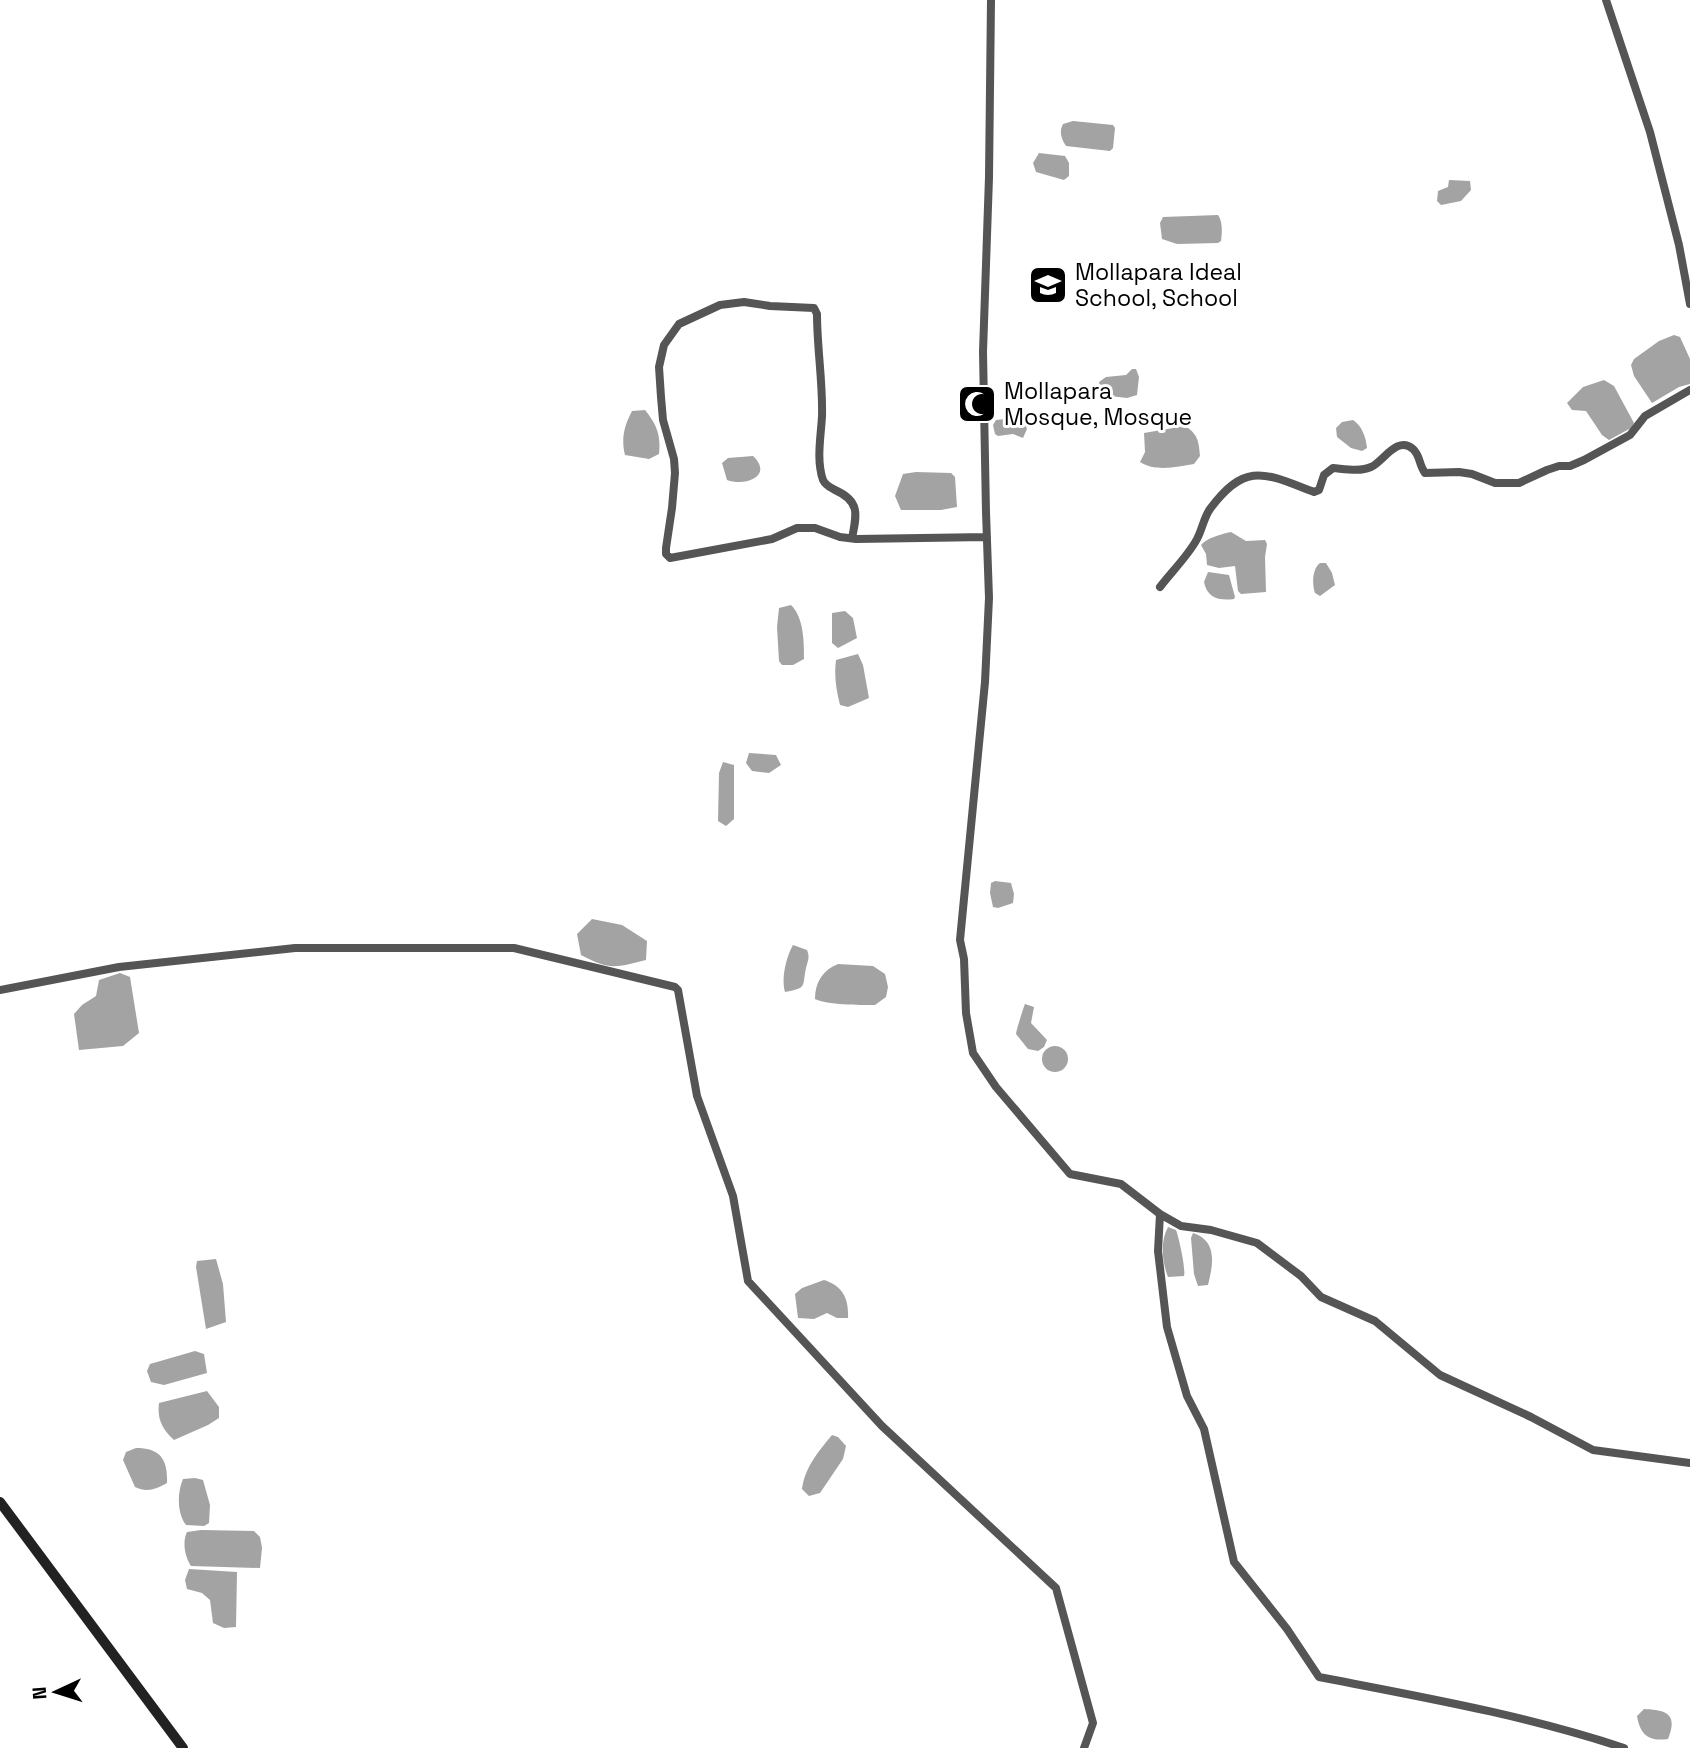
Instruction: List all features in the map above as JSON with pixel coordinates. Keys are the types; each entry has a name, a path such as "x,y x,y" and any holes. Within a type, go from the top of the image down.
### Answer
{"main road":[{"path":"0,1502 183,1748"}],"street":[{"path":"991,0 989,177 984,301 989,598 985,682 960,940 964,959 966,1013 973,1052 996,1087 1070,1174 1121,1184 1160,1214 1181,1226 1211,1230 1257,1243 1301,1276 1321,1297 1375,1321 1440,1375 1531,1417 1593,1450 1690,1463"},
{"path":"1606,0 1650,132 1679,245 1690,304"},
{"path":"852,538 856,517 853,500 828,487 823,480 819,438 822,417 817,314 814,308 730,303 679,324 664,345 659,366 663,419 674,463 666,554 670,558 772,539 797,528 815,528 852,538 987,537"},
{"path":"1160,587 1196,542 1210,510 1222,494 1247,477 1269,475 1314,492 1319,489 1324,475 1333,468 1351,470 1373,467 1390,451 1404,445 1415,451 1425,472 1459,472 1495,483 1519,483 1547,470 1570,466 1584,460 1630,435 1645,416 1690,390"},
{"path":"0,990 119,967 295,948 513,948 675,986 678,990 697,1096 733,1196 748,1281 882,1426 1056,1588 1093,1723 1084,1748"},
{"path":"1160,1214 1158,1251 1167,1327 1187,1396 1204,1429 1234,1562 1319,1676 1430,1697 1584,1735 1624,1748"}],"shaded area":[{"path":"1073,121 1113,125 1113,148 1110,151 1066,146 1061,135 1062,127 1063,124"},
{"path":"1039,153 1065,156 1069,163 1069,176 1064,180 1036,172 1033,163"},
{"path":"1449,180 1470,181 1471,190 1461,201 1441,205 1437,201 1438,191 1448,187"},
{"path":"1218,215 1222,231 1221,241 1218,243 1177,244 1162,239 1160,223 1163,217"},
{"path":"1674,335 1680,337 1690,359 1690,384 1679,387 1652,403 1634,376 1631,365 1634,359 1659,341"},
{"path":"1136,369 1139,377 1137,395 1127,398 1102,395 1099,382 1106,377 1126,375"},
{"path":"1604,380 1614,386 1634,423 1631,428 1609,440 1602,435 1586,411 1572,410 1567,403 1583,387"},
{"path":"645,410 657,430 659,454 649,459 625,455 623,438 629,417 632,411"},
{"path":"1023,417 1027,429 1023,438 1013,434 995,434 993,425 996,420"},
{"path":"1353,420 1366,440 1367,448 1362,451 1351,448 1337,437 1336,428 1342,422"},
{"path":"1185,426 1193,432 1198,442 1200,456 1194,464 1159,468 1140,462 1145,452 1144,433"},
{"path":"753,456 760,469 755,478 742,482 727,480 722,463 728,458"},
{"path":"951,473 955,477 957,507 941,510 901,510 895,496 903,474"},
{"path":"1231,532 1246,541 1265,540 1266,592 1241,594 1238,591 1235,566 1219,568 1207,565 1206,554 1201,545 1210,538"},
{"path":"1320,563 1326,563 1335,585 1320,596 1315,593 1313,582 1315,569"},
{"path":"1208,572 1229,575 1234,599 1219,599 1208,592 1204,582"},
{"path":"791,605 801,623 804,659 793,665 782,665 779,661 777,627 779,608"},
{"path":"845,611 853,618 857,638 838,648 832,643 832,613"},
{"path":"858,654 863,665 869,698 848,707 840,705 836,660"},
{"path":"749,753 776,755 781,765 769,773 752,771 746,763"},
{"path":"723,762 734,765 734,819 726,826 718,821 719,773"},
{"path":"991,883 1011,883 1013,903 993,907 990,893"},
{"path":"592,919 622,925 647,941 646,960 612,966 581,955 577,934"},
{"path":"793,945 807,950 808,959 803,985 785,992 785,968"},
{"path":"838,964 873,966 885,974 888,987 886,997 875,1005 835,1004 815,999 816,987 821,977"},
{"path":"120,973 130,977 139,1033 123,1046 79,1050 74,1014 96,996 99,980"},
{"path":"1025,1004 1034,1007 1031,1023 1047,1040 1044,1047 1038,1051 1028,1049 1016,1034"},
{"path":"1055,1046 1065,1049 1068,1059 1065,1069 1055,1072 1045,1069 1042,1059 1045,1049"},
{"path":"1168,1227 1176,1230 1184,1276 1168,1277 1166,1271 1163,1245"},
{"path":"1193,1233 1207,1242 1212,1254 1208,1285 1198,1286 1194,1274 1191,1238"},
{"path":"216,1259 223,1284 226,1322 206,1329 196,1267 197,1261"},
{"path":"824,1280 844,1294 848,1318 837,1318 827,1313 814,1319 798,1318 795,1294 802,1288"},
{"path":"195,1351 204,1354 207,1373 164,1385 151,1382 147,1371 150,1364"},
{"path":"207,1391 219,1407 219,1418 174,1440 161,1423 159,1403"},
{"path":"832,1435 838,1437 846,1446 843,1459 820,1493 809,1496 802,1489 806,1474"},
{"path":"136,1448 151,1450 161,1456 166,1467 167,1483 151,1490 135,1487 123,1460 126,1452"},
{"path":"183,1479 203,1480 210,1505 209,1523 204,1526 186,1525 180,1509 179,1497"},
{"path":"254,1531 260,1537 262,1548 260,1568 191,1566 185,1549 185,1536 187,1532"},
{"path":"189,1569 237,1572 236,1627 224,1628 213,1623 210,1600 202,1593 187,1589 185,1580"},
{"path":"1644,1709 1668,1715 1672,1724 1668,1739 1650,1738 1643,1732 1637,1716"}],"place":[{"name":"Mollapara Ideal School, School","path":"1048,285"},
{"name":"Mollapara Mosque, Mosque","path":"977,404"}]}
